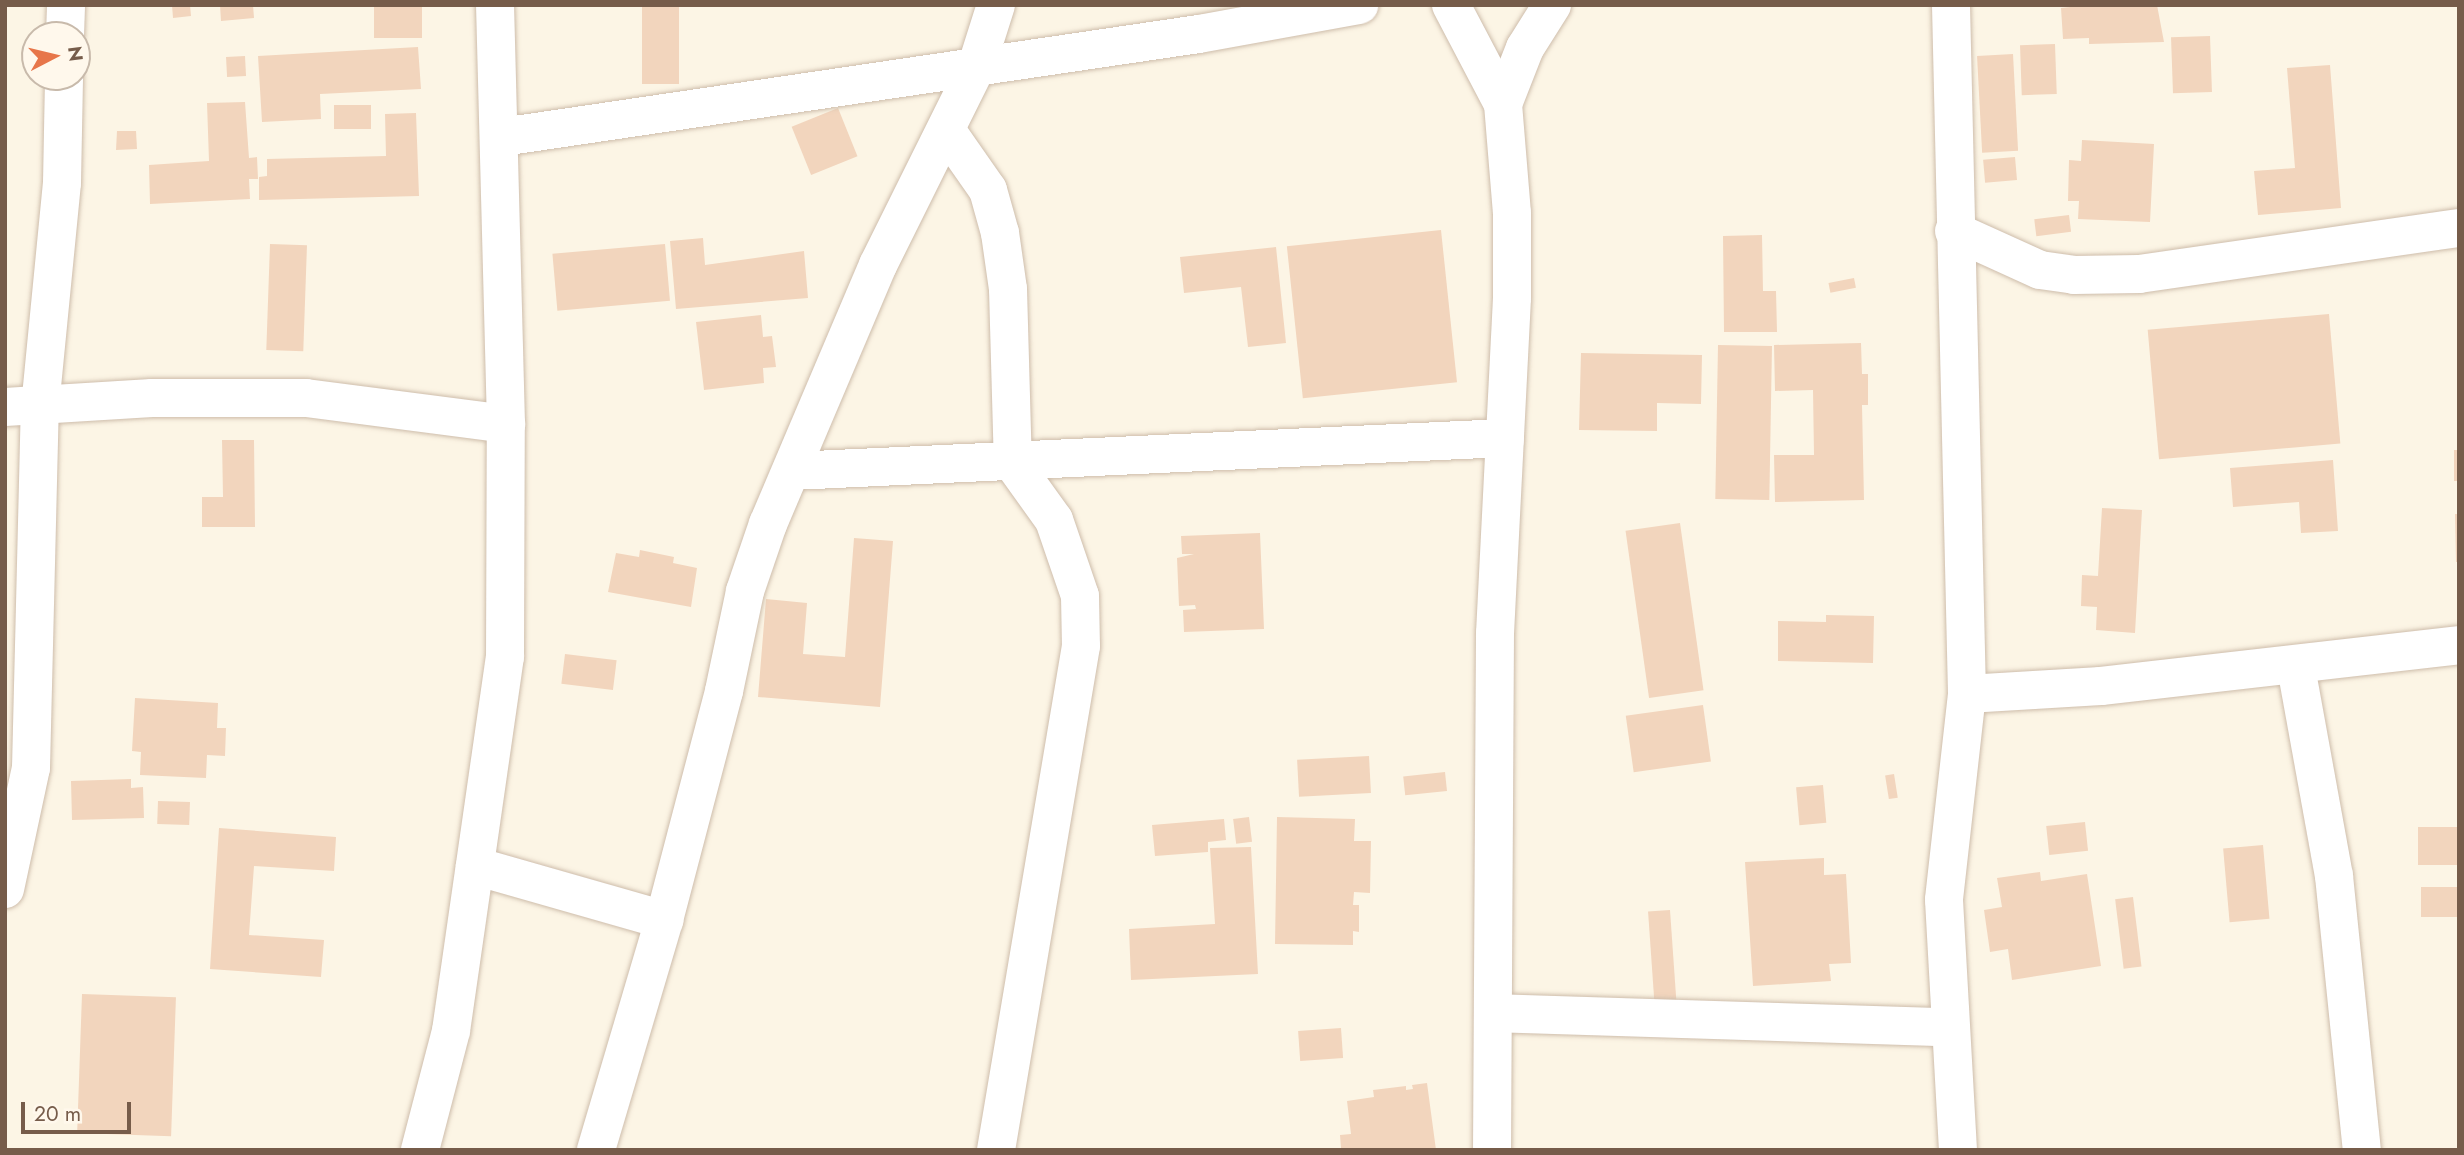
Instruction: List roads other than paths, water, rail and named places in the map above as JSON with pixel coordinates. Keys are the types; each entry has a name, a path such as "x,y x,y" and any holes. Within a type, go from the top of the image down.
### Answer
{"street":[{"path":"420,1150 451,1031 505,657 506,424 502,137 495,5"},
{"path":"596,1150 664,920 724,691 745,591 877,265 976,68 996,5"},
{"path":"502,137 976,68 1359,5"},
{"path":"1451,5 1503,104 1512,213 1505,438 1495,633 1492,1150"},
{"path":"1503,104 1525,48 1552,5"},
{"path":"1951,5 1954,231 1967,694 1944,900 1958,1150"},
{"path":"5,889 31,768 23,407 62,183 64,91"},
{"path":"946,130 988,190 1000,233 1008,289 1013,463 1054,520 1068,550 1080,596 1081,646 996,1150"},
{"path":"1954,231 2040,270 2074,275 2139,274 2459,228"},
{"path":"23,407 152,398 306,398 506,424"},
{"path":"792,471 1013,463 1505,438"},
{"path":"1967,694 2296,667 2459,645"},
{"path":"2296,667 2330,851 2362,1150"},
{"path":"475,866 664,920"},
{"path":"1494,1013 1950,1027"}]}
